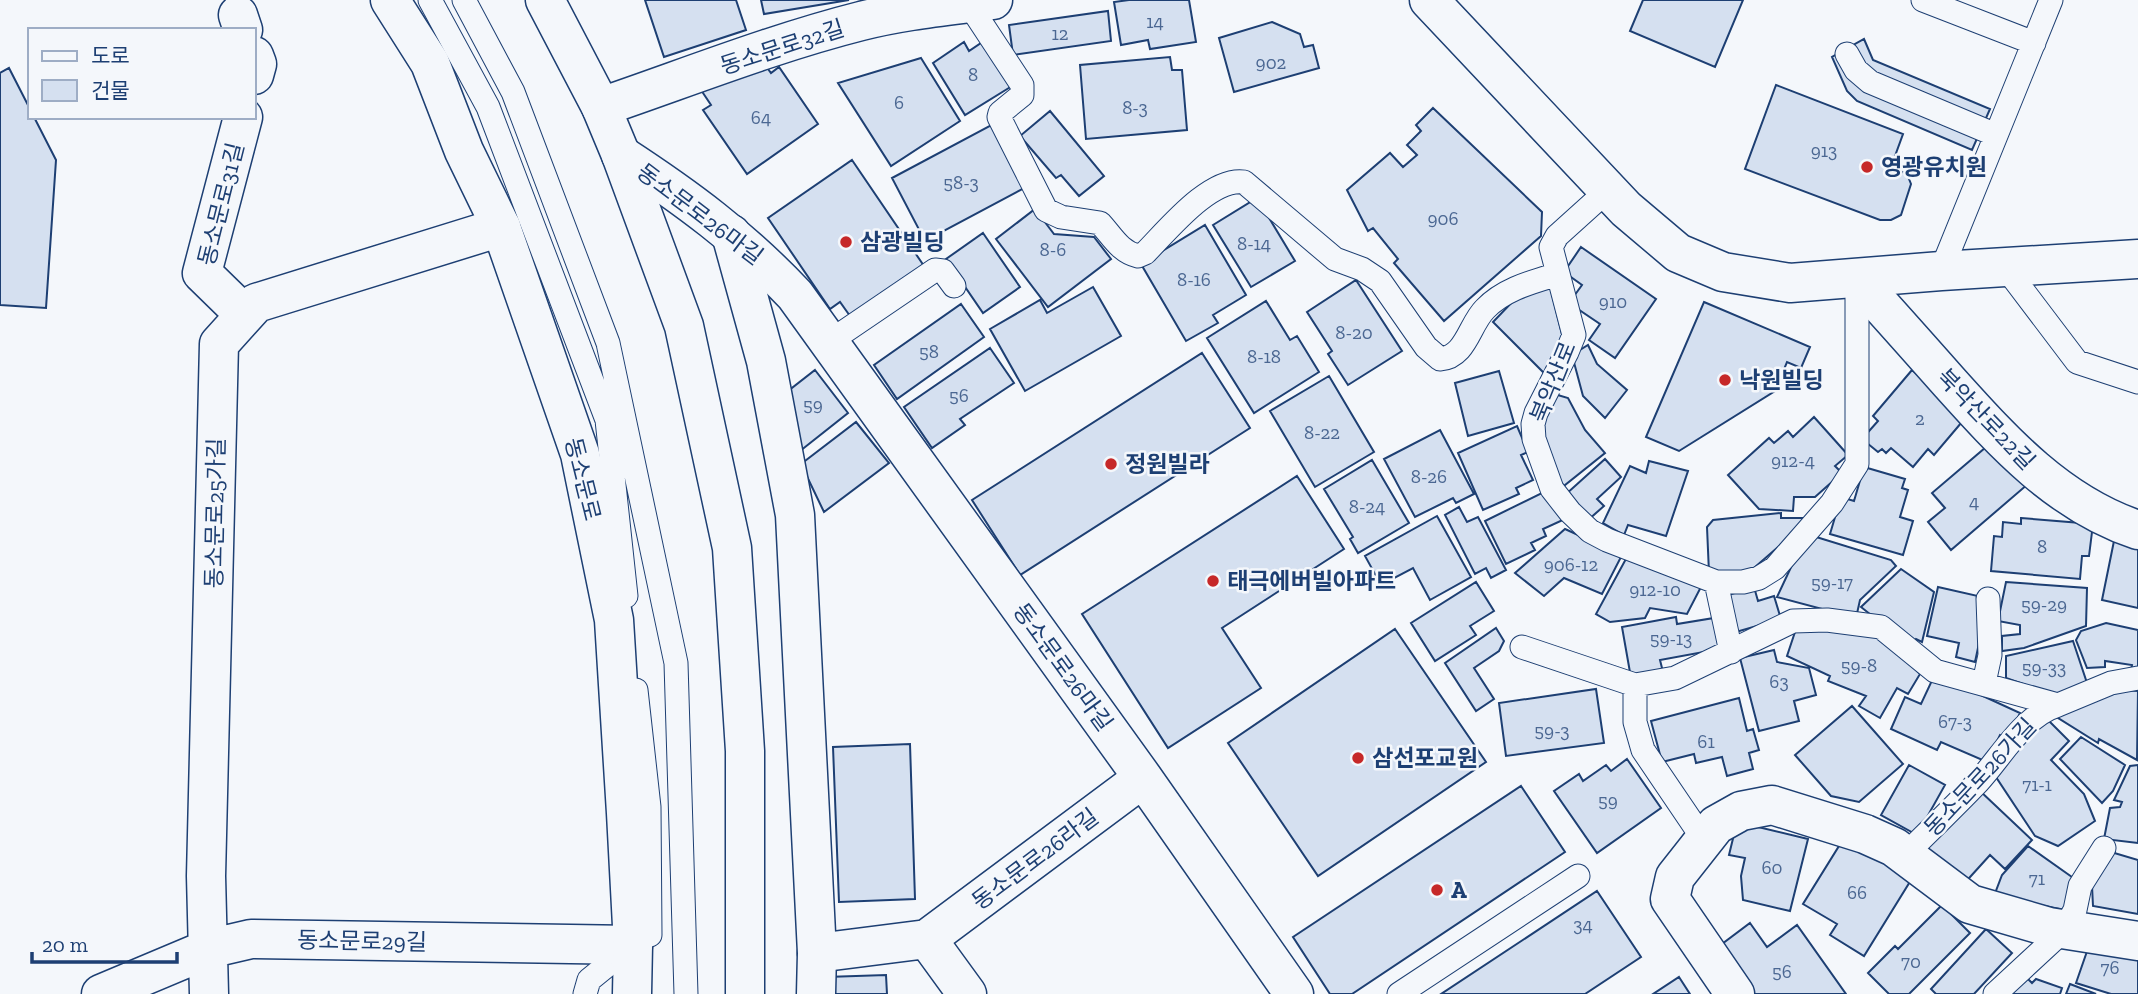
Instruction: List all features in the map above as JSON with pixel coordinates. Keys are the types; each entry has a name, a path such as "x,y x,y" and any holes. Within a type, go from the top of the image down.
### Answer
{"street":[{"name":"동소문로","path":"390,0 430,63 464,151 501,227 580,454 614,620 633,944 632,994"},
{"path":"545,0 601,107 684,326 732,548 745,751 745,994"},
{"path":"1429,0 1626,209 1678,254 1723,272 1790,283 2138,259"},
{"name":"동소문로32길","path":"601,107 848,25 902,12 981,2"},
{"name":"동소문로31길","path":"242,119 202,274 246,315"},
{"name":"동소문로26마길","path":"621,155 693,202 768,266 795,295 1143,778 1294,994"},
{"name":"동소문로25가길","path":"209,994 206,876 219,344 256,303 501,227"},
{"path":"731,234 766,361 795,515 817,953 816,994"},
{"name":"북악산로22길","path":"1857,279 1976,412 2031,468 2097,514 2138,530"},
{"name":"동소문로26라길","path":"817,953 927,939 1143,778"},
{"name":"동소문로26가길","path":"1735,994 1670,899 1675,877 1716,825 1741,811 1772,805 1865,834 1894,847 1970,904 2064,930 2138,941"},
{"name":"동소문로29길","path":"101,994 208,949 251,939 633,944"},
{"path":"927,939 967,994"}],"lane":[{"path":"430,0 488,107 607,420 649,807 651,994"},
{"path":"464,0 513,92 608,343 676,663 686,994"},
{"path":"1923,0 2034,43"},
{"path":"1941,271 2051,0"},
{"name":"동소문로32길","path":"981,2 1022,85 1022,95 1000,113 999,117 1046,210 1060,218 1100,223 1129,254 1138,257 1145,253 1193,206 1217,187 1233,180 1244,182 1335,259 1362,269 1380,281 1426,346 1440,359 1448,358 1459,351 1473,323 1496,299 1522,285 1558,274"},
{"path":"1847,54 1856,70 1870,82 1996,135"},
{"name":"북악산로","path":"1608,190 1557,236 1551,247 1574,335 1536,413 1533,424 1534,439 1552,489 1590,531 1716,582 1743,582 1759,578 1775,568 1832,503 1857,464 1857,279"},
{"path":"2005,267 2077,362 2138,382"},
{"path":"829,342 935,270 943,271 954,286"},
{"path":"1716,582 1731,652"},
{"path":"1984,683 1990,655 1988,599"},
{"name":"동소문로26가길","path":"1521,647 1635,685 1675,678 1793,621 1827,620 1881,627 1935,671 2058,705"},
{"name":"동소문로26가길","path":"1905,855 1979,781 2032,719 2045,709 2111,684 2138,678"},
{"path":"1635,685 1635,722 1643,750 1704,840"},
{"path":"1995,994 2064,930 2075,910 2081,886 2104,848"},
{"path":"1399,994 1577,876"},
{"path":"585,994 589,981 633,944"}],"building":[{"path":"645,0 736,0 746,30 664,57"},
{"path":"761,0 849,0 764,14"},
{"path":"1189,0 1196,42 1150,49 1148,40 1121,45 1114,2"},
{"path":"1643,0 1743,0 1715,67 1630,31"},
{"path":"1108,11 1111,41 1013,55 1009,25"},
{"path":"1272,22 1300,34 1304,47 1313,45 1319,68 1234,92 1219,38"},
{"path":"1864,39 1873,60 1990,109 1972,150 1857,101 1847,91 1832,57"},
{"path":"984,41 1012,86 965,115 933,63 964,42 969,51"},
{"path":"1170,57 1172,70 1182,70 1187,130 1086,139 1080,65"},
{"path":"921,58 960,121 891,166 838,83"},
{"path":"763,62 771,73 779,67 818,124 747,174 703,110 711,105 701,90"},
{"path":"9,68 28,105 28,119 35,119 56,160 46,308 0,305 0,73"},
{"path":"1776,85 1903,134 1891,167 1907,174 1911,184 1901,215 1891,220 1880,220 1745,169"},
{"path":"1433,108 1542,212 1541,236 1444,321 1394,263 1398,259 1373,228 1368,231 1347,190 1390,153 1403,167 1417,155 1407,145 1421,131 1416,125"},
{"path":"1050,111 1104,176 1079,196 1061,175 1056,178 1020,136"},
{"path":"997,122 1030,185 925,241 892,178"},
{"name":"삼광빌딩","path":"852,160 924,266 850,316 840,302 830,309 768,218"},
{"path":"1257,198 1295,261 1251,287 1213,225"},
{"path":"1035,209 1054,234 1094,237 1111,259 1048,307 996,239"},
{"path":"1205,225 1246,295 1213,315 1218,323 1186,341 1141,264"},
{"path":"983,233 1020,287 983,313 946,259"},
{"path":"1581,247 1656,299 1615,358 1589,340 1600,324 1569,303 1582,285 1564,272"},
{"path":"1356,280 1402,351 1348,385 1328,354 1332,351 1307,312"},
{"path":"1550,286 1563,338 1544,373 1493,322 1517,297"},
{"path":"1093,287 1121,336 1025,391 990,329 1040,300 1047,313"},
{"path":"1266,301 1290,340 1297,336 1319,372 1254,413 1207,338"},
{"name":"낙원빌딩","path":"1704,302 1810,347 1801,368 1787,362 1775,391 1679,451 1646,437"},
{"path":"961,304 984,337 897,399 874,365"},
{"path":"1588,345 1597,364 1627,390 1605,418 1583,396 1572,355"},
{"path":"990,348 1014,383 960,419 965,425 932,448 904,407"},
{"name":"정원빌라","path":"1202,353 1250,428 1020,575 972,500"},
{"path":"815,370 848,413 795,455 783,395"},
{"path":"1912,370 1967,416 1934,455 1928,449 1913,467 1891,448 1886,453 1882,449 1878,452 1862,439 1878,421 1873,416"},
{"path":"1499,371 1514,423 1468,436 1455,383"},
{"path":"1329,376 1374,452 1315,487 1270,411"},
{"path":"1551,393 1568,398 1585,430 1605,453 1560,489 1539,425"},
{"path":"1814,417 1848,455 1835,466 1842,473 1815,497 1794,497 1793,511 1759,509 1728,475 1769,438 1774,443 1788,431 1793,437"},
{"path":"856,422 889,463 824,512 801,464"},
{"path":"1517,426 1528,452 1521,455 1533,480 1516,488 1519,494 1483,510 1458,453"},
{"path":"1440,430 1474,494 1456,503 1453,498 1415,517 1384,459"},
{"path":"1992,442 2028,484 1951,550 1928,522 1945,508 1932,493"},
{"path":"1605,459 1621,477 1597,499 1604,506 1588,520 1565,495"},
{"path":"1372,460 1409,523 1358,553 1350,539 1353,537 1324,489"},
{"path":"1649,461 1688,471 1666,536 1628,525 1624,535 1603,523 1630,466 1646,473"},
{"path":"1864,467 1905,479 1902,488 1908,490 1900,517 1913,521 1903,555 1830,534 1841,497 1854,501"},
{"name":"태극에버빌아파트","path":"1297,476 1344,549 1222,628 1261,688 1168,748 1082,614"},
{"path":"1550,489 1565,519 1543,529 1546,536 1531,543 1535,550 1506,564 1485,521"},
{"path":"1459,507 1467,522 1478,517 1506,570 1491,578 1486,568 1475,574 1445,515"},
{"path":"1781,513 1781,518 1806,518 1786,540 1747,574 1709,573 1707,527 1713,520"},
{"path":"1437,516 1471,577 1430,600 1413,568 1381,585 1365,556"},
{"path":"2021,518 2093,524 2089,556 2082,556 2080,579 1991,571 1994,536 2002,537 2003,522 2021,524"},
{"path":"1565,529 1622,555 1602,594 1564,578 1544,596 1515,573"},
{"path":"1813,536 1891,560 1896,566 1860,600 1856,618 1777,597 1801,546"},
{"path":"2115,536 2138,541 2138,608 2102,600"},
{"path":"1627,557 1703,583 1687,614 1650,608 1645,618 1610,622 1596,614"},
{"path":"1901,569 1934,592 1922,642 1916,639 1910,646 1861,607"},
{"path":"1476,582 1494,611 1470,626 1476,635 1435,661 1411,623"},
{"path":"2006,582 2087,588 2086,626 2024,648 2002,651 2002,636 2020,634 2020,625 1998,621"},
{"path":"1754,587 1758,601 1774,596 1781,619 1736,632 1725,596"},
{"path":"1938,587 1978,596 1985,615 1975,662 1956,657 1959,643 1927,636"},
{"path":"1676,617 1677,624 1714,618 1720,649 1660,660 1663,672 1631,678 1622,627"},
{"path":"2106,623 2138,630 2138,672 2131,670 2132,665 2105,661 2105,667 2087,668 2076,640 2081,631"},
{"path":"1496,628 1504,641 1499,651 1474,668 1494,699 1476,711 1445,663"},
{"path":"1395,629 1486,762 1318,876 1228,743"},
{"path":"1796,629 1880,634 1920,674 1908,694 1897,688 1880,718 1859,706 1866,696 1828,681 1830,676 1787,656"},
{"path":"2073,641 2087,683 2058,696 2006,678 2006,656"},
{"path":"1774,650 1777,662 1809,668 1816,695 1794,701 1799,721 1759,731 1740,658"},
{"path":"1935,674 2020,713 2008,739 2000,735 1987,762 1941,742 1937,750 1891,729 1905,697 1921,704"},
{"path":"1596,689 1604,743 1506,756 1499,703"},
{"path":"2112,689 2138,691 2137,760 2099,739 2098,743 2055,716"},
{"path":"1739,698 1747,731 1753,729 1759,750 1749,753 1753,769 1727,776 1722,757 1696,763 1694,754 1662,762 1651,721"},
{"path":"1852,706 1903,764 1859,802 1831,796 1795,755"},
{"path":"2046,718 2069,741 2051,760 2084,794 2095,821 2058,846 2035,836 1994,774"},
{"path":"2081,737 2125,765 2113,791 2102,803 2060,759"},
{"path":"910,744 915,899 839,902 833,747"},
{"path":"1627,759 1661,808 1597,853 1554,791 1579,774 1583,781 1606,765 1611,771"},
{"path":"1909,765 1945,785 1917,835 1881,815"},
{"path":"2138,765 2138,843 2104,839 2110,808 2120,807 2122,802 2114,800 2130,766"},
{"name":"A","path":"1521,786 1565,852 1352,994 1330,994 1293,937"},
{"path":"1979,790 2032,840 2005,869 1990,855 1961,887 1923,851"},
{"path":"1737,822 1808,839 1790,911 1743,900 1741,876 1745,858 1729,855"},
{"path":"1844,838 1911,880 1864,956 1830,935 1837,924 1803,904"},
{"path":"2028,846 2079,882 2065,910 1994,896 2002,875"},
{"path":"2111,852 2138,860 2138,914 2093,906 2092,886"},
{"path":"1597,891 1641,957 1585,994 1441,994"},
{"path":"1942,905 1970,933 1909,994 1889,994 1868,973 1895,946 1898,949"},
{"path":"1750,923 1767,947 1797,925 1846,994 1752,994 1718,947"},
{"path":"1986,929 2012,953 1974,994 1936,994 1931,989"},
{"path":"2092,937 2138,952 2138,994 2111,994 2076,983"},
{"path":"886,975 887,994 827,994 826,977"},
{"path":"2024,975 2032,983 2036,979 2062,988 2060,994 2004,994"},
{"path":"1679,977 1690,994 1653,994"},
{"path":"2070,984 2096,994 2066,994"}],"place":[{"name":"영광유치원","path":"1867,167"},
{"name":"삼광빌딩","path":"846,242"},
{"name":"낙원빌딩","path":"1725,380"},
{"name":"정원빌라","path":"1111,464"},
{"name":"태극에버빌아파트","path":"1213,581"},
{"name":"삼선포교원","path":"1358,758"},
{"name":"A","path":"1437,890"}]}
